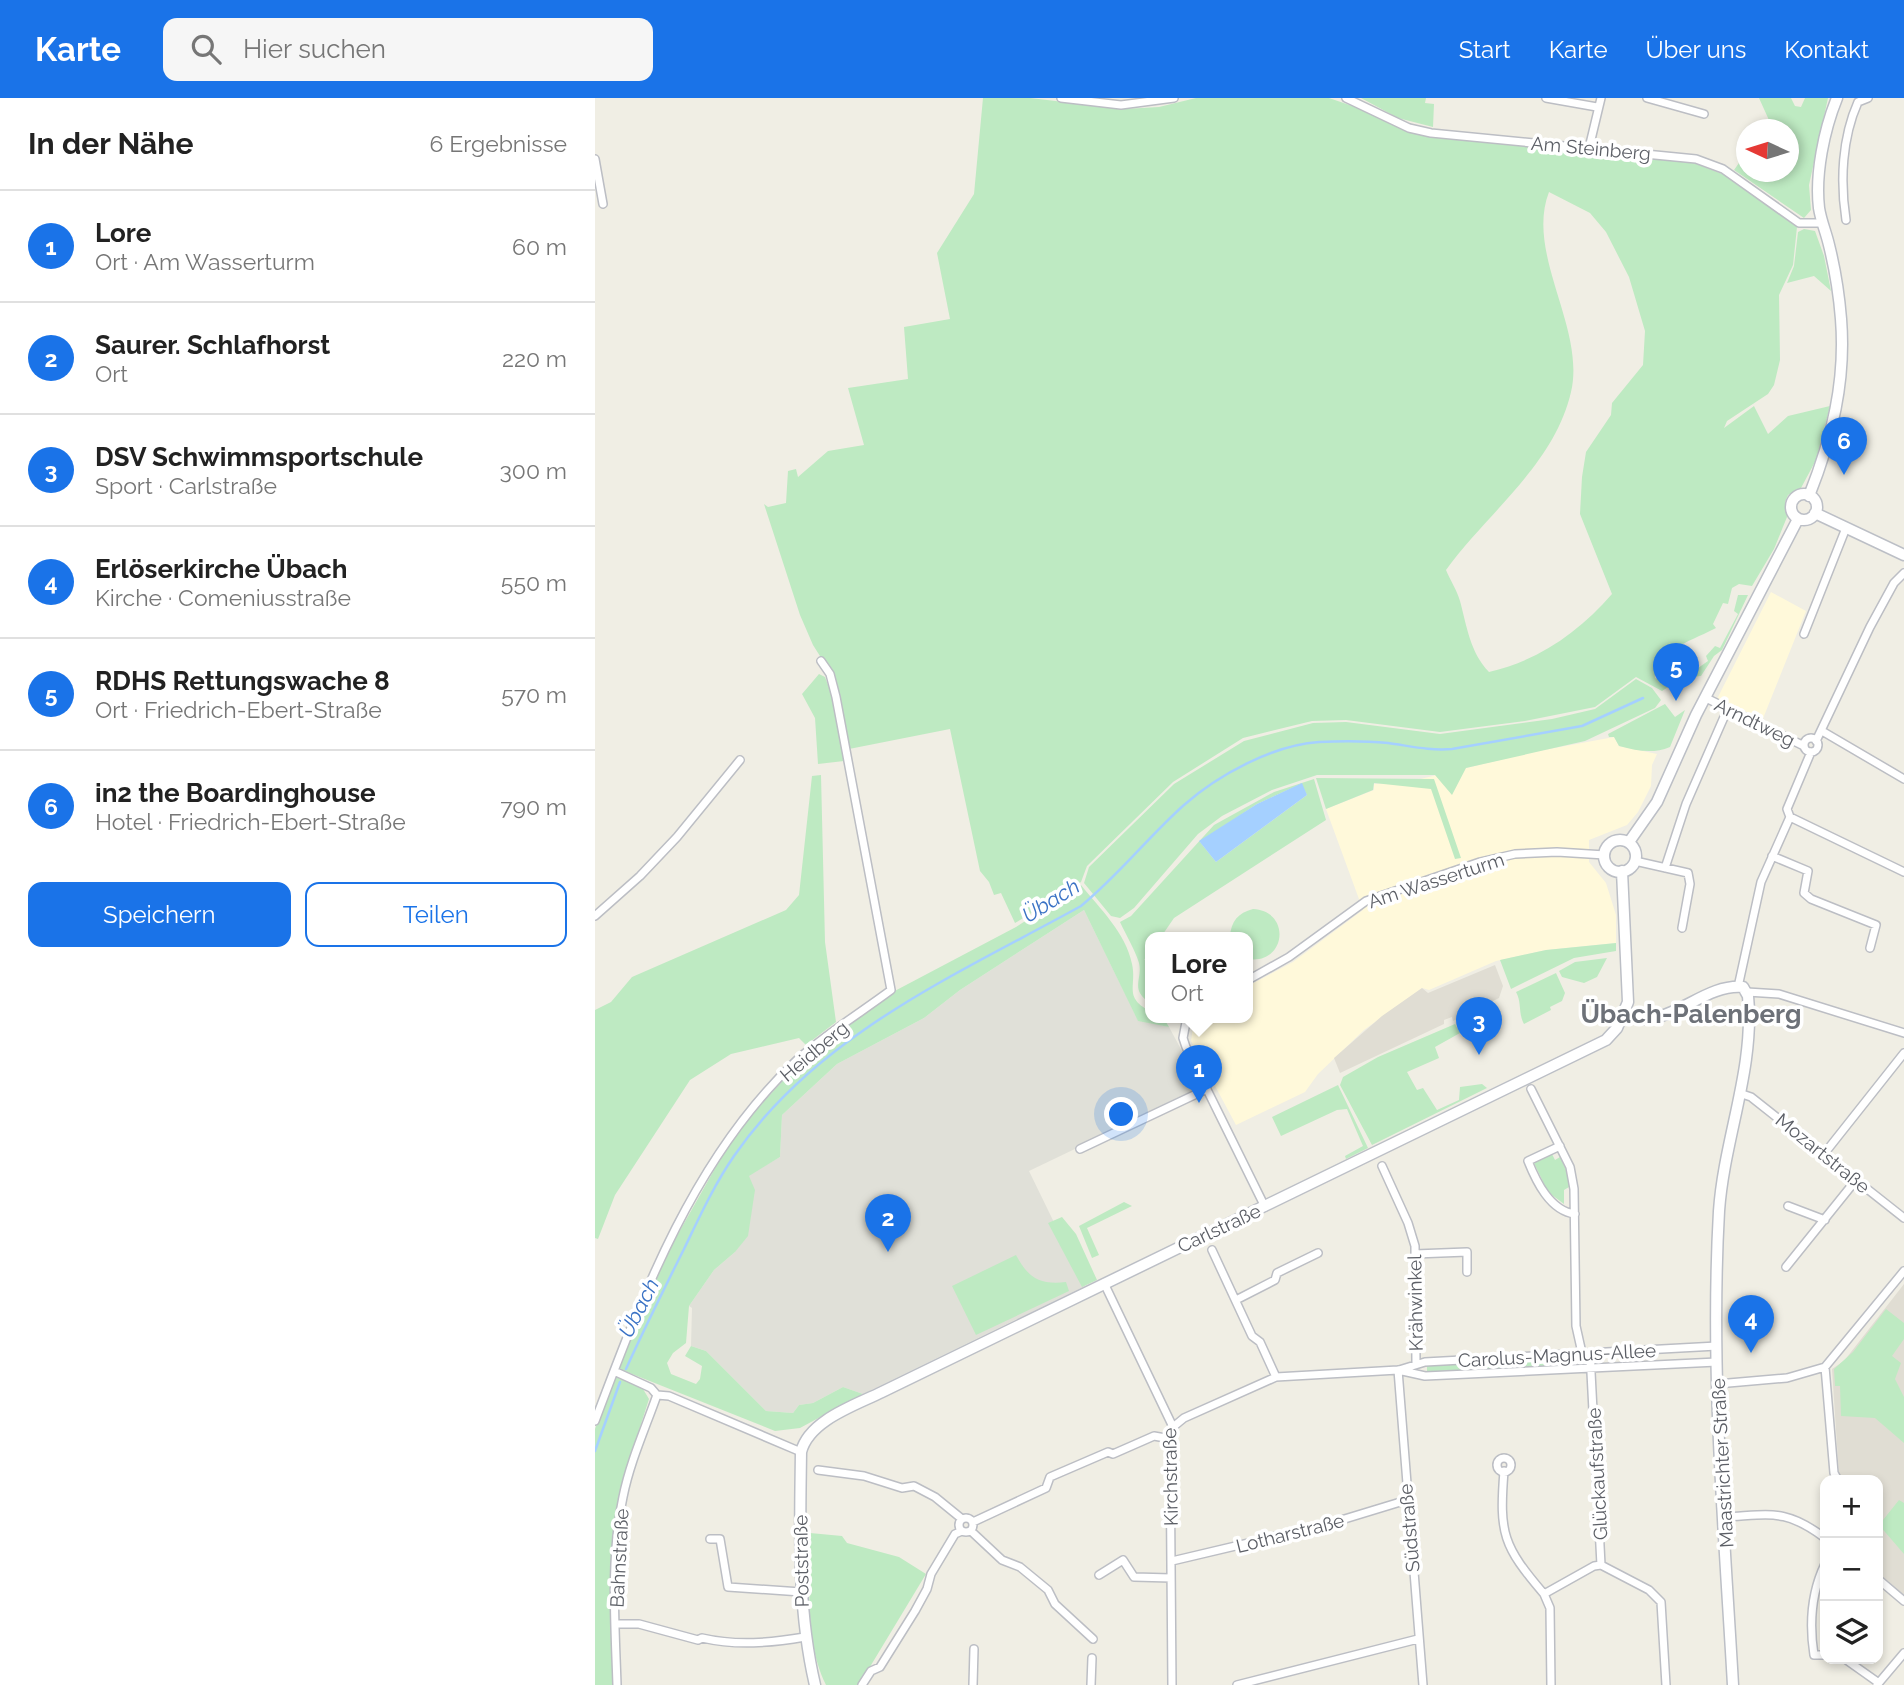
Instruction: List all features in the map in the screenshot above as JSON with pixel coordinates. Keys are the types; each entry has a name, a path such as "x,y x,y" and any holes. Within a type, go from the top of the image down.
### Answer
{"main road":[{"path":"1809,496 1835,417 1842,369 1836,283 1823,223 1819,189 1827,132 1837,98"},
{"path":"1800,495 1809,496 1816,503 1815,513 1808,519 1798,519 1792,511 1793,502 1800,495"},
{"path":"1815,513 1903,554"},
{"path":"1629,842 1657,802 1706,698 1798,519"},
{"path":"1614,841 1629,842 1635,849 1635,861 1622,871 1610,867 1605,856 1614,841"},
{"path":"1622,871 1628,975 1625,1014 1650,1019 1716,991 1742,989"},
{"name":"Maastrichter Straße","path":"1733,1685 1717,1346 1722,1173 1739,1093 1747,1034 1742,989"},
{"name":"Carlstraße","path":"808,1437 835,1416 1606,1040 1625,1014"},
{"name":"Poststraße","path":"808,1437 801,1452 801,1592 805,1637 815,1685"}],"street":[{"path":"1061,98 1121,105 1174,98"},
{"name":"Am Steinberg","path":"1346,98 1409,128 1431,133 1669,155 1708,163 1733,176 1799,223 1823,223"},
{"path":"1546,98 1597,107"},
{"path":"1589,148 1601,98"},
{"path":"1647,98 1704,114"},
{"path":"1846,220 1842,195 1848,125 1858,102 1868,98"},
{"path":"595,159 603,204"},
{"path":"1804,634 1846,528"},
{"path":"1904,573 1889,593 1816,741 1817,748 1811,752 1787,809 1790,817 1904,872"},
{"name":"Heidberg","path":"595,1421 660,1260 729,1138 798,1060 891,990 836,697 829,674 821,661"},
{"name":"Arndtweg","path":"1706,698 1804,746 1811,752"},
{"path":"1665,867 1686,804 1728,708"},
{"path":"1822,731 1903,777"},
{"path":"1804,746 1807,739 1816,741"},
{"path":"595,916 641,876 740,760"},
{"path":"1790,817 1761,882 1742,989 1779,994 1904,1033"},
{"name":"Am Wasserturm","path":"1253,977 1289,957 1366,901 1480,862 1515,854 1557,852 1605,856"},
{"path":"1772,856 1808,871 1804,893 1811,899 1876,925 1870,948"},
{"path":"1635,861 1682,870 1691,877 1682,928"},
{"path":"1186,1023 1183,1038 1265,1207"},
{"path":"1824,1154 1904,1053"},
{"path":"1080,1149 1207,1089"},
{"name":"Glückaufstraße","path":"1531,1089 1570,1167 1574,1214 1576,1325 1591,1367 1601,1565 1594,1566 1544,1594"},
{"name":"Mozartstraße","path":"1739,1093 1751,1097 1904,1218"},
{"path":"1560,1146 1528,1161 1543,1192 1562,1209 1574,1214"},
{"name":"Krähwinkel","path":"1382,1166 1408,1223 1415,1254 1416,1363"},
{"path":"1786,1268 1856,1180"},
{"path":"1787,1206 1825,1220"},
{"path":"1212,1250 1276,1377"},
{"path":"1415,1254 1467,1252 1467,1272"},
{"path":"1236,1300 1275,1280 1277,1273 1318,1253"},
{"path":"1717,1384 1787,1378 1825,1367 1904,1270"},
{"name":"Kirchstraße","path":"1104,1283 1173,1427 1172,1685"},
{"name":"Carolus-Magnus-Allee","path":"1398,1370 1416,1363 1717,1346"},
{"name":"Carolus-Magnus-Allee","path":"1173,1427 1184,1418 1276,1377 1398,1370 1425,1376 1717,1362"},
{"path":"1825,1367 1835,1475"},
{"name":"Südstraße","path":"1398,1370 1406,1500 1423,1685"},
{"path":"614,1371 657,1395 669,1396 801,1452"},
{"name":"Bahnstraße","path":"617,1685 617,1536 623,1497 657,1395"},
{"path":"862,1685 871,1671 880,1667 921,1600 936,1566 955,1534 1046,1488 1050,1477 1154,1436 1171,1439"},
{"path":"818,1470 864,1476 902,1488 914,1486 962,1519 969,1518 969,1528"},
{"path":"1504,1471 1503,1535 1509,1550 1544,1594 1550,1608 1551,1685"},
{"name":"Lotharstraße","path":"1172,1561 1343,1520 1406,1500"},
{"path":"1724,1517 1786,1516 1797,1519 1820,1535"},
{"path":"962,1519 959,1525 969,1528 1002,1560 1020,1567 1048,1590 1055,1604 1093,1639"},
{"path":"710,1539 720,1539 728,1587 747,1591 801,1592"},
{"path":"1098,1575 1123,1560 1134,1577 1171,1578"},
{"path":"1601,1565 1649,1590 1661,1602 1667,1685"},
{"path":"1820,1579 1810,1623 1814,1655 1820,1655"},
{"path":"1883,1583 1904,1601"},
{"path":"615,1624 639,1624 718,1643 757,1643 805,1637"},
{"path":"1237,1685 1418,1639"},
{"path":"973,1685 974,1648"},
{"path":"1852,1664 1878,1684 1904,1653"},
{"path":"1091,1685 1092,1658"}],"shaded area":[{"path":"1771,592 1806,611 1762,721 1717,699"},
{"path":"1614,737 1619,746 1657,754 1652,765 1651,786 1638,812 1627,825 1589,840 1589,862 1606,883 1616,915 1616,943 1546,950 1496,961 1429,990 1422,988 1364,1030 1318,1074 1305,1092 1236,1125 1191,1041 1194,1023 1253,1023 1253,983 1293,962 1363,910 1326,809 1374,790 1374,784 1412,781 1533,752"},
{"path":"1084,910 1138,1020 1169,1027 1202,1088 1029,1171 1085,1286 863,1394 843,1387 813,1403 799,1405 793,1413 766,1411 706,1351 691,1346 692,1308 689,1306 714,1270 735,1252 748,1175 780,1157 782,1115 837,1064 924,1018 960,990"},
{"path":"1495,965 1503,986 1499,998 1453,1021 1452,1017 1444,1020 1444,1024 1340,1073 1334,1058 1382,1016 1422,988 1428,993"},
{"path":"1904,1284 1904,1596 1883,1579 1883,1475 1839,1475 1832,1369 1844,1361"}],"green space":[{"path":"983,98 1030,98 1124,109 1159,107 1196,98 1329,98 1370,112 1408,131 1694,163 1730,177 1797,227 1793,265 1779,295 1780,360 1774,385 1768,394 1727,421 1724,428 1754,406 1768,434 1788,416 1830,406 1816,460 1801,488 1788,495 1785,502 1787,517 1774,549 1752,586 1739,584 1732,588 1728,604 1723,603 1713,624 1716,628 1668,653 1656,669 1655,678 1666,683 1683,672 1691,673 1708,661 1706,656 1715,646 1720,648 1738,614 1734,611 1738,595 1748,595 1722,650 1714,656 1701,676 1682,678 1662,691 1636,677 1595,707 1525,721 1440,732 1346,720 1312,721 1243,738 1173,782 1087,866 1081,882 1015,923 1001,893 994,895 989,882 980,871 950,729 849,749 832,675 813,645 800,615 764,504 768,507 786,503 788,471 796,469 798,477 828,451 864,445 848,388 908,379 904,327 950,319 937,253 974,194","holes":["1549,192 1590,213 1606,232 1629,277 1645,331 1643,365 1612,403 1611,415 1586,452 1582,477 1580,514 1612,594 1586,621 1557,643 1524,661 1489,672 1473,648 1459,597 1446,570 1535,465 1562,418 1571,392 1571,342 1544,240 1544,216"]},
{"path":"1361,98 1426,98 1425,103 1434,104 1433,127 1398,118"},
{"path":"1759,98 1791,98 1795,106 1801,107 1805,98 1828,98 1809,185 1811,210 1804,218 1752,182 1799,182 1799,119 1768,119"},
{"path":"1804,229 1815,231 1824,256 1831,291 1814,276 1787,283 1794,266 1798,232"},
{"path":"819,674 825,677 833,698 844,761 818,764 815,718 802,694"},
{"path":"1636,679 1652,688 1661,700 1655,708 1585,741 1466,768 1452,795 1435,775 1317,775 1272,790 1222,816 1198,834 1134,908 1120,918 1111,916 1084,883 1089,867 1174,784 1244,741 1313,723 1346,722 1440,734 1552,719 1595,709"},
{"path":"1665,704 1675,717 1685,710 1670,747 1651,751 1639,750 1619,746 1614,737 1609,737 1608,734"},
{"path":"821,775 825,942 836,1022 806,1045 799,1038 731,1054 690,1080 615,1195 598,1239 595,1238 595,1010 611,1002 632,977 786,910 799,895 812,776"},
{"path":"1316,778 1434,779 1461,858 1455,859 1431,789 1374,783 1373,790 1326,809"},
{"path":"1314,779 1326,820 1174,918 1164,932 1145,932 1145,999 1138,988 1139,963 1120,922 1131,916 1214,825 1274,792","holes":["1301,784 1307,795 1216,862 1200,842 1257,804"]},
{"path":"1081,885 1124,942 1132,964 1134,996 1145,1008 1145,1022 1138,1021 1084,910 960,990 924,1018 837,1064 782,1115 780,1157 749,1176 755,1190 748,1236 735,1252 714,1270 689,1306 686,1343 673,1353 667,1363 671,1374 696,1384 700,1379 702,1366 685,1356 691,1346 706,1351 766,1411 793,1413 799,1405 813,1403 843,1387 863,1394 800,1428 775,1431 617,1368 665,1257 735,1133 800,1062 889,994 1016,927"},
{"path":"1253,909 1266,912 1274,918 1279,927 1277,946 1261,959 1253,959 1253,932 1231,932 1236,918"},
{"path":"1616,943 1616,951 1574,958 1511,989 1500,960 1546,950"},
{"path":"1607,958 1597,977 1584,983 1562,977 1559,971 1575,962"},
{"path":"1556,973 1565,993 1562,1001 1524,1024 1516,992"},
{"path":"1148,1023 1167,1023 1169,1027"},
{"path":"1455,1024 1460,1033 1435,1047 1439,1058 1407,1072 1417,1090 1423,1088 1437,1110 1459,1100 1460,1087 1482,1084 1487,1088 1372,1145 1340,1085 1343,1077 1378,1057"},
{"path":"1338,1085 1368,1148 1346,1159 1345,1156 1363,1146 1347,1109 1337,1110 1281,1136 1272,1117"},
{"path":"1551,1152 1555,1160 1560,1157 1568,1174 1569,1187 1564,1190 1564,1204 1548,1192 1533,1161"},
{"path":"1124,1202 1132,1206 1087,1228 1099,1255 1092,1258 1079,1226"},
{"path":"1062,1217 1076,1234 1097,1280 1082,1287 1048,1223"},
{"path":"1016,1255 1030,1274 1042,1281 1066,1282 1069,1291 976,1335 952,1286"},
{"path":"1886,1309 1904,1323 1904,1339 1892,1356 1901,1363 1895,1379 1904,1397 1904,1443 1875,1418 1841,1416 1840,1386 1835,1386 1834,1369 1853,1352"},
{"path":"1568,1357 1569,1366 1427,1373 1427,1366"},
{"path":"615,1376 643,1389 649,1399 626,1471 616,1519 611,1624 613,1685 595,1685 595,1429"},
{"path":"1899,1500 1904,1503 1904,1554 1883,1530 1883,1520"},
{"path":"810,1533 842,1536 847,1543 899,1557 926,1574 859,1685 826,1685 819,1668 811,1630"}],"water":[{"path":"1302,783 1307,795 1216,862 1199,841 1257,804"}],"waterway":[{"name":"Übach","path":"626,1369 713,1190 734,1156 768,1113 806,1075 848,1041 892,1011 938,983 1081,906 1171,817 1213,783 1265,755 1301,744 1363,742 1452,749 1582,726 1643,698"},
{"name":"Übach","path":"595,1451 620,1382"}],"place":[{"name":"in2 the Boardinghouse","path":"1844,475"},
{"name":"RDHS Rettungswache 8","path":"1676,701"},
{"name":"DSV Schwimmsportschule","path":"1479,1055"},
{"name":"Lore","path":"1199,1103"},
{"name":"Saurer. Schlafhorst","path":"888,1252"},
{"name":"Erlöserkirche Übach","path":"1751,1353"}],"district":[{"name":"Übach-Palenberg","path":"1691,1014"}]}
